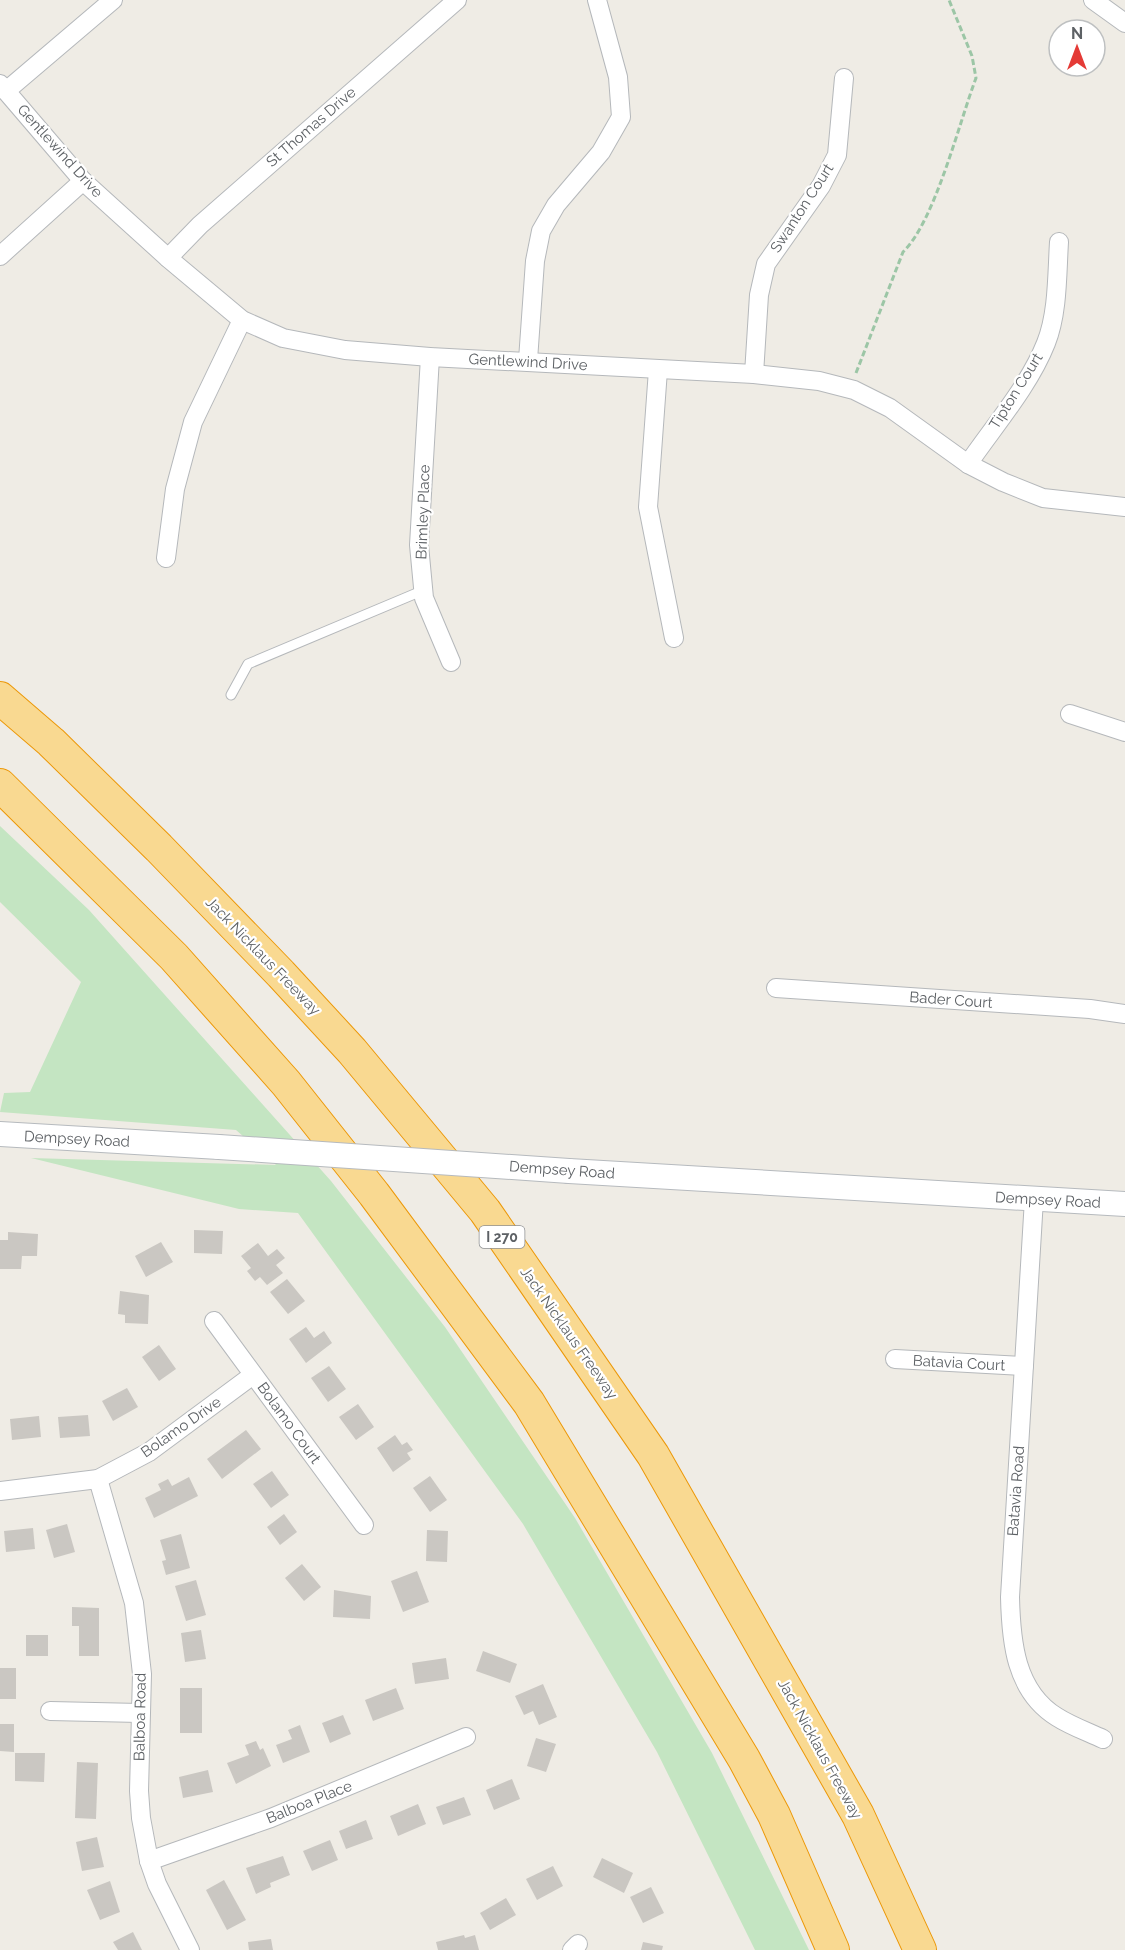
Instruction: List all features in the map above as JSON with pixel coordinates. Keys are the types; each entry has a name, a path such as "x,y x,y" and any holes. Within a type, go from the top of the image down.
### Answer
{"highway":[{"name":"Jack Nicklaus Freeway","path":"0,698 51,742 159,848 289,983 352,1051 485,1211 653,1455 858,1815 920,1950"},
{"path":"0,785 174,957 286,1083 374,1194 529,1403 744,1759 774,1815 833,1950"}],"main road":[{"name":"Dempsey Road","path":"0,1134 1125,1204"}],"street":[{"path":"3,88 113,0"},
{"name":"St Thomas Drive","path":"168,258 200,225 457,0"},
{"path":"528,360 535,261 541,231 556,205 602,152 621,117 618,77 597,0"},
{"path":"1093,0 1125,23"},
{"name":"Swanton Court","path":"754,374 759,296 766,264 820,186 837,155 844,78"},
{"name":"Gentlewind Drive","path":"3,88 84,181 168,258 242,320 283,338 345,350 430,357 528,360 658,370 754,374 819,381 854,390 891,408 968,464 1003,482 1043,498 1125,507"},
{"path":"0,256 84,181"},
{"name":"Tipton Court","path":"968,464 1027,378 1046,342 1054,302 1059,242"},
{"path":"166,558 175,489 193,422 242,320"},
{"name":"Brimley Place","path":"430,357 419,546 424,598 451,662"},
{"path":"658,370 648,507 674,638"},
{"path":"1070,714 1125,732"},
{"name":"Bader Court","path":"776,988 1090,1009 1125,1014"},
{"name":"Batavia Road","path":"1034,1199 1010,1598 1013,1652 1021,1675 1033,1694 1055,1717 1103,1739"},
{"name":"Bolamo Court","path":"214,1321 364,1526"},
{"name":"Batavia Court","path":"895,1359 1024,1366"},
{"name":"Bolamo Drive","path":"0,1491 98,1479 149,1452 254,1375"},
{"name":"Balboa Road","path":"98,1479 134,1603 142,1674 139,1791 149,1861 157,1884 190,1950"},
{"path":"50,1711 140,1713"},
{"name":"Balboa Place","path":"149,1861 271,1818 466,1737"}],"lane":[{"path":"231,694 248,664 424,590"}],"path":[{"path":"854,390 856,374 903,252 915,241 930,211 976,78 972,56 949,0"}],"green space":[{"path":"0,826 89,910 331,1181 445,1327 575,1518 712,1753 809,1950 755,1950 657,1752 523,1524 298,1213 239,1209 31,1158 276,1165 236,1130 0,1112 4,1093 30,1092 81,982 0,902"}],"building":[{"path":"194,1230 223,1231 222,1254 194,1253"},
{"path":"8,1232 38,1234 37,1256 22,1256 21,1269 0,1269 0,1240 8,1240"},
{"path":"161,1242 173,1262 146,1277 135,1256"},
{"path":"258,1243 268,1256 277,1249 285,1258 276,1265 283,1273 267,1285 260,1277 255,1281 247,1271 251,1268 241,1256"},
{"path":"287,1279 305,1301 288,1314 270,1292"},
{"path":"120,1291 149,1295 148,1324 125,1323 125,1315 118,1314"},
{"path":"306,1327 314,1338 324,1331 332,1343 306,1363 289,1339"},
{"path":"159,1345 176,1369 159,1381 142,1357"},
{"path":"329,1366 346,1389 328,1402 311,1378"},
{"path":"127,1388 138,1407 113,1421 102,1401"},
{"path":"358,1404 374,1427 356,1440 339,1417"},
{"path":"88,1415 90,1436 60,1438 58,1417"},
{"path":"39,1416 41,1437 12,1440 10,1419"},
{"path":"246,1430 261,1449 222,1479 207,1459"},
{"path":"395,1435 402,1445 407,1442 413,1450 407,1453 411,1459 393,1472 377,1448"},
{"path":"272,1471 289,1495 271,1508 253,1484"},
{"path":"430,1476 447,1500 430,1512 413,1488"},
{"path":"189,1477 198,1496 154,1518 145,1498 161,1490 158,1484 168,1479 172,1486"},
{"path":"284,1514 297,1532 280,1545 267,1527"},
{"path":"67,1524 75,1552 54,1558 46,1530"},
{"path":"33,1528 35,1549 6,1552 4,1531"},
{"path":"427,1530 448,1531 447,1562 426,1561"},
{"path":"181,1534 190,1568 166,1575 162,1561 166,1560 160,1540"},
{"path":"302,1564 321,1587 304,1601 285,1578"},
{"path":"417,1571 429,1602 403,1612 391,1581"},
{"path":"196,1580 206,1615 186,1621 175,1586"},
{"path":"334,1590 371,1596 370,1619 333,1617"},
{"path":"72,1607 99,1608 99,1656 79,1656 79,1626 72,1626"},
{"path":"201,1630 206,1659 185,1662 181,1633"},
{"path":"26,1635 48,1635 48,1656 26,1656"},
{"path":"483,1651 517,1664 510,1683 476,1671"},
{"path":"446,1658 449,1679 415,1684 412,1663"},
{"path":"0,1668 16,1668 16,1699 0,1699"},
{"path":"543,1684 557,1717 539,1725 533,1711 524,1715 515,1696"},
{"path":"180,1688 202,1688 202,1733 180,1733"},
{"path":"396,1688 404,1709 373,1721 365,1700"},
{"path":"343,1715 351,1734 330,1743 322,1723"},
{"path":"0,1724 14,1724 14,1752 0,1751"},
{"path":"300,1725 310,1752 283,1763 276,1745 292,1739 288,1730"},
{"path":"536,1738 556,1744 546,1772 527,1766"},
{"path":"256,1741 260,1750 263,1748 271,1766 236,1784 227,1763 249,1755 245,1745"},
{"path":"15,1753 45,1753 44,1782 15,1781"},
{"path":"77,1762 98,1763 96,1819 75,1818"},
{"path":"208,1770 213,1792 183,1798 179,1777"},
{"path":"512,1779 520,1799 494,1810 486,1790"},
{"path":"464,1797 471,1815 443,1825 436,1807"},
{"path":"418,1804 426,1824 398,1836 390,1816"},
{"path":"366,1820 373,1839 346,1849 339,1831"},
{"path":"97,1837 104,1867 82,1871 76,1842"},
{"path":"330,1840 338,1860 312,1871 303,1851"},
{"path":"283,1856 290,1875 270,1883 271,1887 256,1894 246,1868"},
{"path":"602,1858 633,1873 624,1893 593,1877"},
{"path":"553,1866 563,1886 537,1900 526,1879"},
{"path":"224,1880 246,1920 227,1930 206,1890"},
{"path":"110,1881 120,1912 100,1920 87,1890"},
{"path":"651,1887 664,1913 643,1923 630,1897"},
{"path":"506,1898 516,1915 490,1930 480,1913"},
{"path":"133,1932 142,1950 118,1950 113,1942"},
{"path":"464,1935 465,1938 475,1935 479,1950 438,1950 436,1942"},
{"path":"271,1939 273,1950 249,1950 248,1942"},
{"path":"643,1942 663,1946 662,1950 641,1950"}]}
